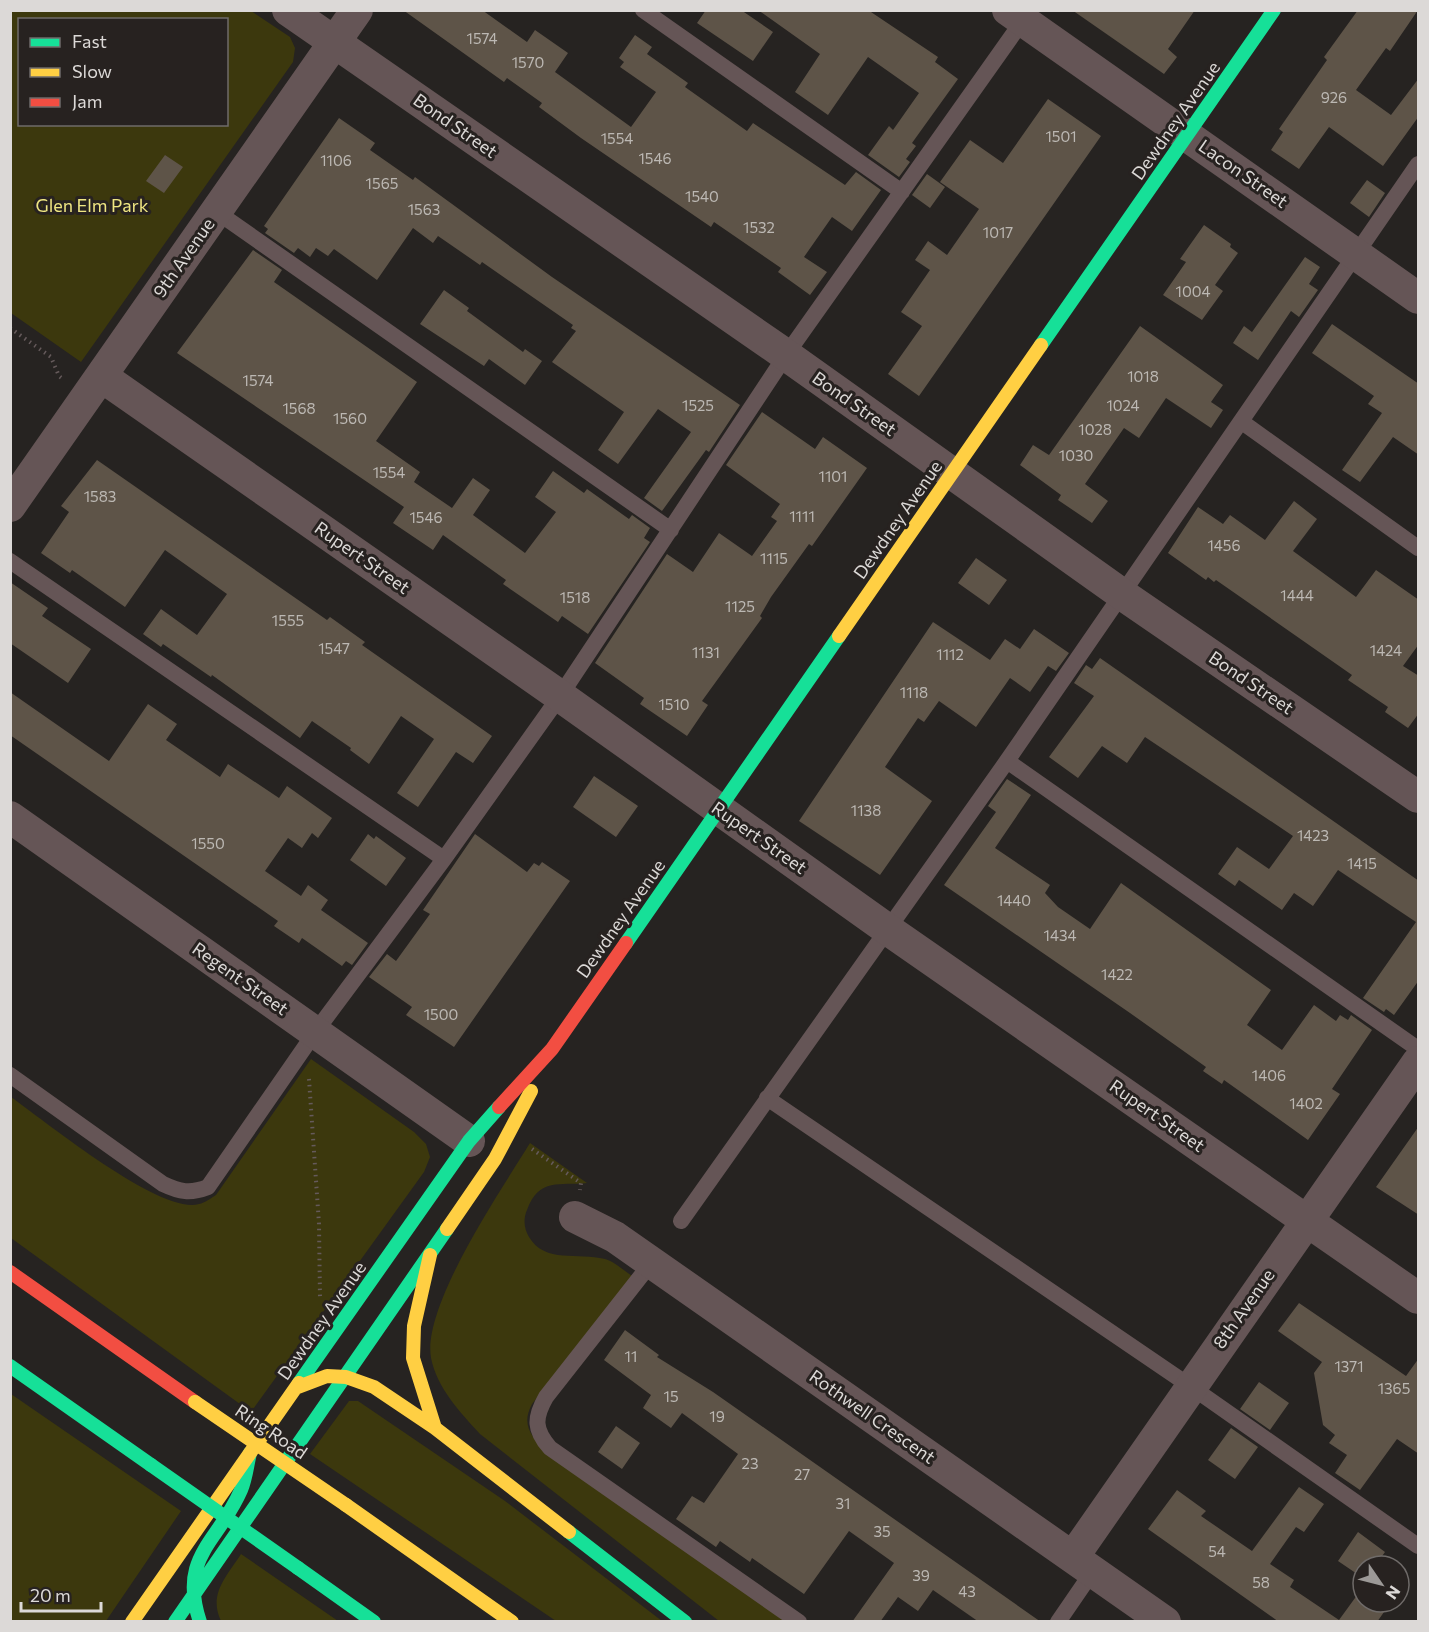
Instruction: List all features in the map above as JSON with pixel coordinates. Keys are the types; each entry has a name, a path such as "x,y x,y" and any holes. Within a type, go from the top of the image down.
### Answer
{"main road":[{"name":"Dewdney Avenue","path":"132,1622 469,1141 552,1049 1274,10"},
{"name":"Dewdney Avenue","path":"175,1622 495,1159 552,1049"},
{"path":"430,1255 414,1326 413,1358 435,1428"},
{"name":"Ring Road","path":"10,1272 513,1622"},
{"path":"10,1366 374,1622"},
{"path":"298,1387 327,1376 346,1377 374,1388 435,1428 685,1622"},
{"path":"200,1622 196,1612 194,1594 196,1560 241,1492 250,1453"}],"street":[{"name":"Bond Street","path":"288,10 786,356 1123,595 1419,797"},
{"name":"9th Avenue","path":"10,506 357,10"},
{"name":"Lacon Street","path":"1021,14 1419,298"},
{"name":"Rupert Street","path":"94,386 560,696 887,929 1419,1298"},
{"name":"Regent Street","path":"10,817 311,1039 469,1141"},
{"name":"8th Avenue","path":"1083,1564 1190,1386 1419,1062"},
{"name":"Rothwell Crescent","path":"575,1217 615,1237 652,1262 1165,1622"}],"lane":[{"path":"643,10 902,192"},
{"path":"10,1075 163,1184 179,1192 194,1193 208,1186 311,1039 444,859 560,696 786,356 902,192 1021,14"},
{"path":"681,1221 1123,595 1419,164"},
{"path":"217,212 671,530"},
{"path":"1242,422 1419,548"},
{"path":"10,561 444,859"},
{"path":"1007,761 1419,1049"},
{"path":"767,1098 1190,1386 1419,1546"},
{"path":"652,1262 546,1397 539,1410 536,1424 538,1435 550,1448 799,1622"},
{"path":"1058,1622 1083,1564"}],"path":[{"path":"10,328 51,357 59,376 94,386"},
{"path":"311,1039 320,1301 325,1304"},
{"path":"509,1133 581,1183 575,1217"}],"green space":[{"name":"Glen Elm Park","path":"11,11 251,11 290,37 295,48 293,62 81,362 11,313"},
{"path":"311,1059 414,1132 426,1144 430,1157 424,1172 251,1412 11,1238 11,1097 103,1164 131,1181 181,1204 199,1204 216,1195"},
{"path":"530,1143 587,1183 551,1185 538,1192 532,1199 525,1217 525,1227 529,1237 544,1251 553,1254 605,1259 632,1276 532,1404 527,1418 529,1430 545,1452 786,1621 719,1621 480,1434 450,1399 438,1379 431,1358 432,1335 439,1309 467,1248"},
{"path":"11,1394 181,1511 106,1621 11,1621"},
{"path":"349,1401 358,1401 505,1501 662,1621 556,1621 310,1454"},
{"path":"241,1554 338,1621 221,1621 217,1602 218,1594 225,1578"}],"building":[{"path":"403,10 482,10 527,42 535,30 568,53 555,72 631,127 656,92 620,67 624,62 619,58 635,35 652,47 647,54 688,83 685,87 747,131 753,123 845,185 856,172 881,190 852,231 832,217 804,257 827,272 810,295 778,272 781,268 714,222 711,227 581,138 539,107 542,103 507,78 504,82"},
{"path":"706,10 741,10 773,32 753,61 697,23"},
{"path":"758,10 868,10 938,57 935,62 958,79 912,143 916,146 906,159 910,162 899,177 868,155 889,126 893,130 919,93 868,57 828,115 795,92 820,54"},
{"path":"1072,10 1195,10 1168,49 1177,57 1164,74"},
{"path":"1358,10 1418,10 1390,51 1386,48 1356,90 1391,115 1419,78 1419,116 1383,166 1329,127 1299,169 1271,150 1283,132 1279,129 1327,60 1324,57"},
{"path":"1048,99 1101,136 919,396 888,374 922,326 901,312 930,270 915,260 928,241 947,255 979,209 940,182 970,140 1003,163"},
{"path":"339,118 375,143 370,150 413,180 415,177 552,277 740,405 709,452 706,450 662,511 644,498 691,432 658,409 618,464 598,450 624,412 552,362 576,331 571,328 573,325 482,262 480,265 438,236 433,243 413,228 377,280 334,249 328,256 316,248 310,257 298,248 294,253 265,233 268,229 264,226"},
{"path":"165,155 183,167 164,193 146,181"},
{"path":"927,174 945,187 930,208 912,195"},
{"path":"1367,180 1385,193 1369,217 1350,203"},
{"path":"1204,225 1231,244 1230,247 1238,253 1215,285 1223,291 1202,320 1163,295 1186,262 1180,259"},
{"path":"253,250 282,270 274,282 417,382 376,441 420,472 414,482 452,508 473,478 490,490 473,515 525,553 556,512 535,497 553,471 584,493 587,489 629,519 632,515 650,528 644,538 650,542 588,634 562,616 558,622 503,584 506,580 443,535 433,550 393,523 404,507 177,353"},
{"path":"1305,257 1320,267 1309,284 1318,290 1299,317 1291,311 1258,360 1233,343 1244,326 1252,332"},
{"path":"444,290 469,308 467,311 523,352 525,349 542,361 525,385 489,359 484,366 420,324"},
{"path":"1332,324 1419,384 1419,455 1393,437 1360,482 1342,470 1382,413 1368,404 1374,396 1312,353"},
{"path":"1140,326 1223,385 1211,402 1223,410 1211,428 1166,398 1139,438 1124,428 1085,484 1108,501 1092,523 1058,500 1061,495 1020,465 1033,445 1049,455"},
{"path":"762,412 815,449 823,437 867,468 812,546 809,544 771,597 760,616 762,618 702,701 708,705 687,736 640,704 644,698 595,663 667,554 693,572 719,533 752,556 777,521 771,517 780,504 726,465"},
{"path":"97,460 327,620 330,617 365,642 362,645 492,736 473,763 456,752 418,807 397,793 434,739 401,716 369,764 350,750 351,748 312,721 300,738 212,675 211,677 163,644 161,647 143,634 161,609 197,635 227,594 165,550 125,607 72,570 70,573 41,553 69,512 61,506"},
{"path":"1294,501 1317,519 1293,551 1356,597 1376,570 1419,600 1419,644 1403,666 1419,676 1419,713 1408,728 1385,712 1388,707 1348,680 1352,675 1216,580 1214,582 1208,577 1206,580 1168,553 1198,507 1223,524 1230,515 1265,540"},
{"path":"976,558 1007,580 989,605 958,583"},
{"path":"10,582 48,608 42,616 91,649 68,683 10,643"},
{"path":"933,622 990,660 1005,639 1020,649 1034,629 1069,653 1056,671 1048,666 1030,692 1010,678 976,727 939,701 924,722 918,718 885,767 932,801 880,875 799,821"},
{"path":"1100,658 1419,881 1419,980 1394,1015 1386,1009 1384,1012 1363,998 1416,922 1338,870 1313,906 1294,893 1282,910 1239,880 1235,886 1218,874 1237,847 1269,869 1293,836 1145,737 1127,763 1102,746 1078,778 1049,757 1094,696 1074,683 1086,665 1092,669"},
{"path":"10,692 109,761 148,704 177,724 166,740 220,777 228,764 279,798 287,786 332,818 318,838 312,833 302,848 288,838 265,871 301,896 308,885 328,900 321,910 368,943 352,965 346,961 342,966 302,938 299,943 274,926 278,921 10,735"},
{"path":"594,776 638,806 616,837 573,807"},
{"path":"1007,779 1031,795 995,848 1050,885 1045,893 1058,907 1090,929 1121,883 1271,990 1247,1025 1282,1050 1314,1005 1336,1021 1340,1015 1348,1020 1351,1015 1372,1030 1332,1089 1340,1094 1308,1140 1224,1080 1222,1084 1203,1071 1206,1067 944,885 996,812 988,806"},
{"path":"368,834 374,839 376,836 406,858 386,886 350,860"},
{"path":"475,834 527,872 534,863 539,866 542,862 570,881 454,1047 406,1015 412,1007 369,977 387,954 396,961 430,914 423,910"},
{"path":"1419,1126 1419,1215 1376,1187"},
{"path":"1299,1303 1406,1376 1419,1358 1419,1454 1397,1439 1360,1490 1335,1473 1347,1455 1329,1443 1335,1435 1323,1425 1314,1373 1322,1362 1278,1331"},
{"path":"625,1330 659,1355 657,1357 713,1392 1041,1622 979,1622 933,1590 918,1611 898,1597 880,1622 852,1622 894,1563 849,1531 804,1594 752,1558 750,1562 720,1541 716,1547 676,1519 692,1496 704,1503 738,1454 682,1413 671,1428 643,1408 651,1395 604,1360"},
{"path":"1259,1382 1289,1403 1270,1430 1240,1409"},
{"path":"616,1426 640,1443 622,1469 598,1452"},
{"path":"1231,1428 1258,1447 1235,1479 1208,1460"},
{"path":"1299,1487 1324,1504 1304,1532 1296,1527 1270,1564 1294,1580 1290,1587 1339,1620 1351,1604 1351,1614 1383,1614 1377,1622 1279,1622 1148,1529 1177,1490 1206,1511 1201,1516 1252,1551"},
{"path":"1358,1532 1385,1552 1384,1554 1351,1554 1351,1570 1338,1561"}],"traffic: fast":[{"path":"1041,345 1274,10"},
{"path":"626,943 839,636"},
{"path":"299,1383 469,1141 499,1107"},
{"path":"175,1622 447,1229"},
{"path":"10,1366 151,1465"},
{"path":"200,1622 195,1600 194,1581 197,1565 241,1490 250,1453"},
{"path":"151,1465 298,1568"},
{"path":"569,1532 685,1622"},
{"path":"298,1568 374,1622"}],"traffic: slow":[{"path":"839,636 1041,345"},
{"path":"447,1229 495,1159 531,1091"},
{"path":"430,1255 414,1326 413,1358 435,1428"},
{"path":"298,1387 327,1376 346,1377 374,1387 435,1428 569,1532"},
{"path":"132,1622 299,1383"},
{"path":"195,1402 346,1505"},
{"path":"346,1505 512,1622"}],"traffic: jam":[{"path":"499,1107 552,1049 626,943"},
{"path":"10,1272 195,1402"}]}
